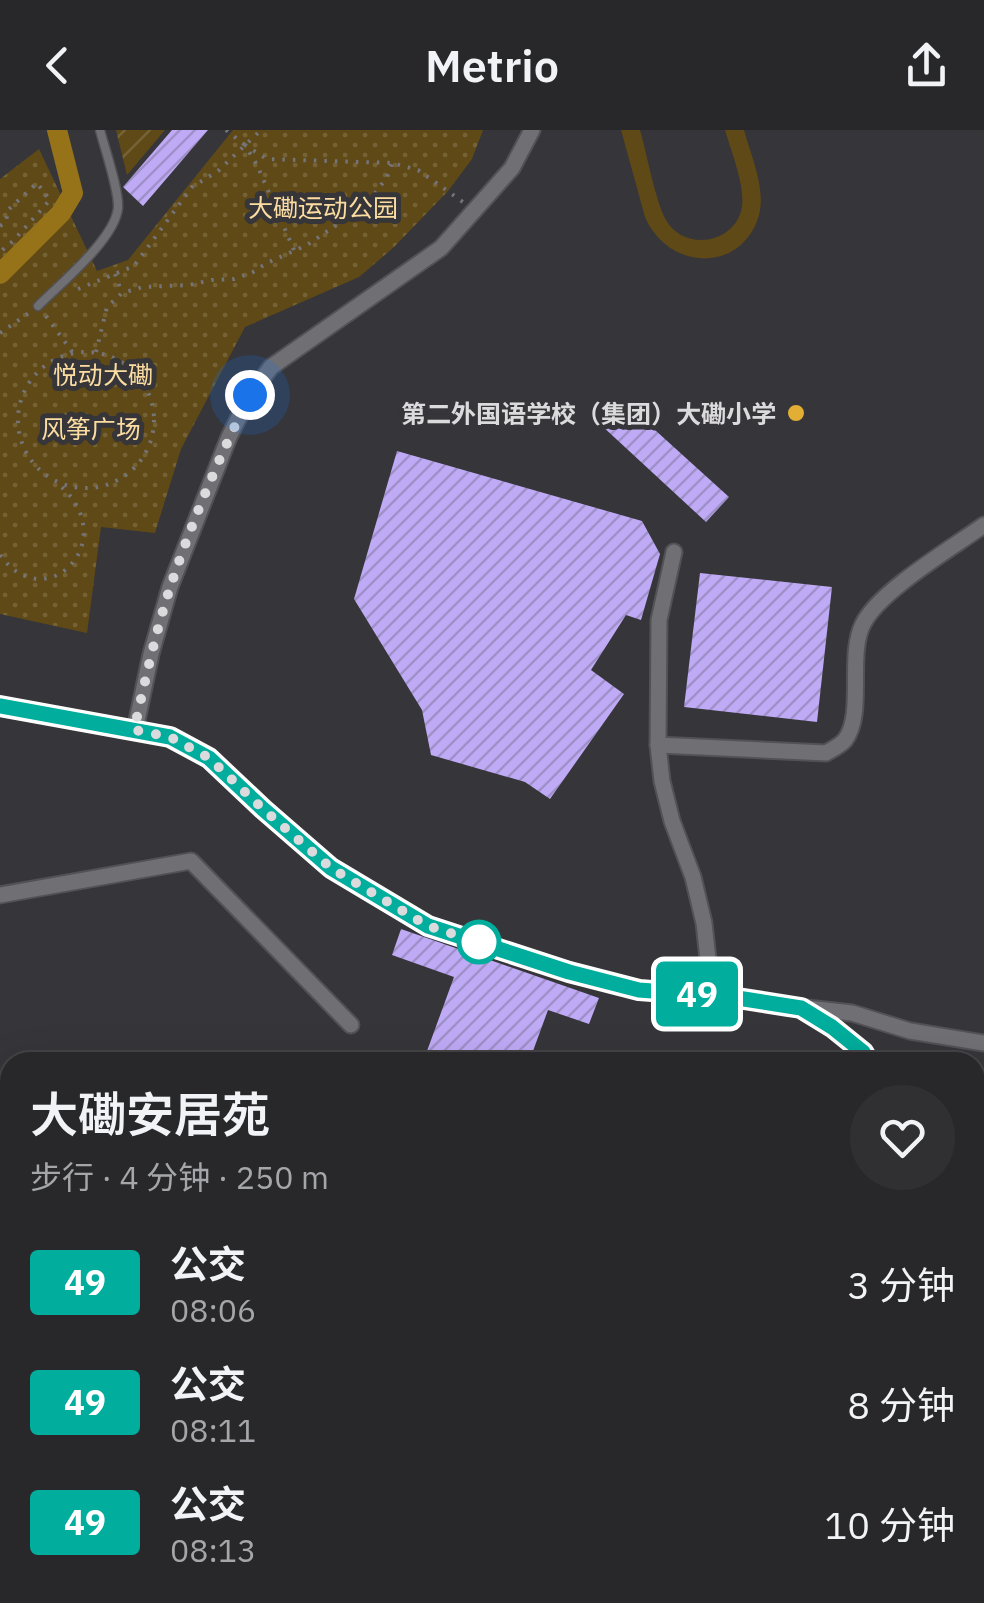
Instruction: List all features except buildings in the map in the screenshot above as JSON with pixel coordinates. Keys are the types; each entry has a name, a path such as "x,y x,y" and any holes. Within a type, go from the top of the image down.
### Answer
{"street":[{"path":"134,730 170,587 229,437 250,395 271,367 440,248 512,168 532,130"},
{"path":"658,745 826,753 844,742 852,725 862,624 882,599 984,525"},
{"path":"674,552 659,620 658,745 668,808 704,922 712,996"},
{"path":"0,706 170,737 209,758 331,868 428,926 569,972 639,990 852,1013 910,1031 984,1043"},
{"path":"0,896 191,861 351,1025"},
{"path":"801,1008 863,1052"}],"lane":[{"path":"38,306 106,238 113,224 118,208 100,130"}],"path":[{"path":"226,130 267,159 392,164 418,170 474,210"},
{"path":"69,293 134,266 192,186 218,172 260,130"},
{"path":"245,145 294,250"},
{"path":"96,352 108,307 122,293 143,287 234,279 253,272 307,245 341,222 373,196 392,164"},
{"path":"0,226 6,222 8,210 37,183 50,200 0,252"},
{"path":"115,273 122,293"},
{"path":"0,333 38,306 73,352"},
{"path":"0,555 19,575 34,579 52,578 78,558 84,531 82,514 72,495 54,480 30,460 20,439 18,416 23,394 35,374 52,360 73,352 96,352 116,358 134,371 148,389 154,410 154,432 146,453 132,470 113,483 90,488 54,480"}],"green space":[{"path":"116,130 165,130 127,175"},
{"name":"悦动大磡","path":"233,130 483,130 472,159 448,191 359,277 245,327 181,449 155,533 101,527 87,633 0,614 0,179 39,149 97,271 128,260"},
{"path":"621,130 640,130 666,220 685,237 697,240 721,235 738,219 741,188 725,130 744,130 761,194 759,215 750,234 722,256 687,256 670,248 645,217"}],"waterway":[{"path":"0,274 61,213 73,193 57,130"}],"bus line":[{"name":"49","path":"0,706 170,737 209,758 331,868 428,926 569,972 639,990 731,997 801,1008 863,1052"}],"place":[{"name":"第二外国语学校（集团）大磡小学","path":"796,413"}],"route":[{"path":"250,395 229,437 170,587 134,730 170,737 209,758 331,868 428,926 479,942"}],"park label":[{"name":"大磡运动公园","path":"323,207"},
{"name":"风筝广场","path":"91,428"}]}
